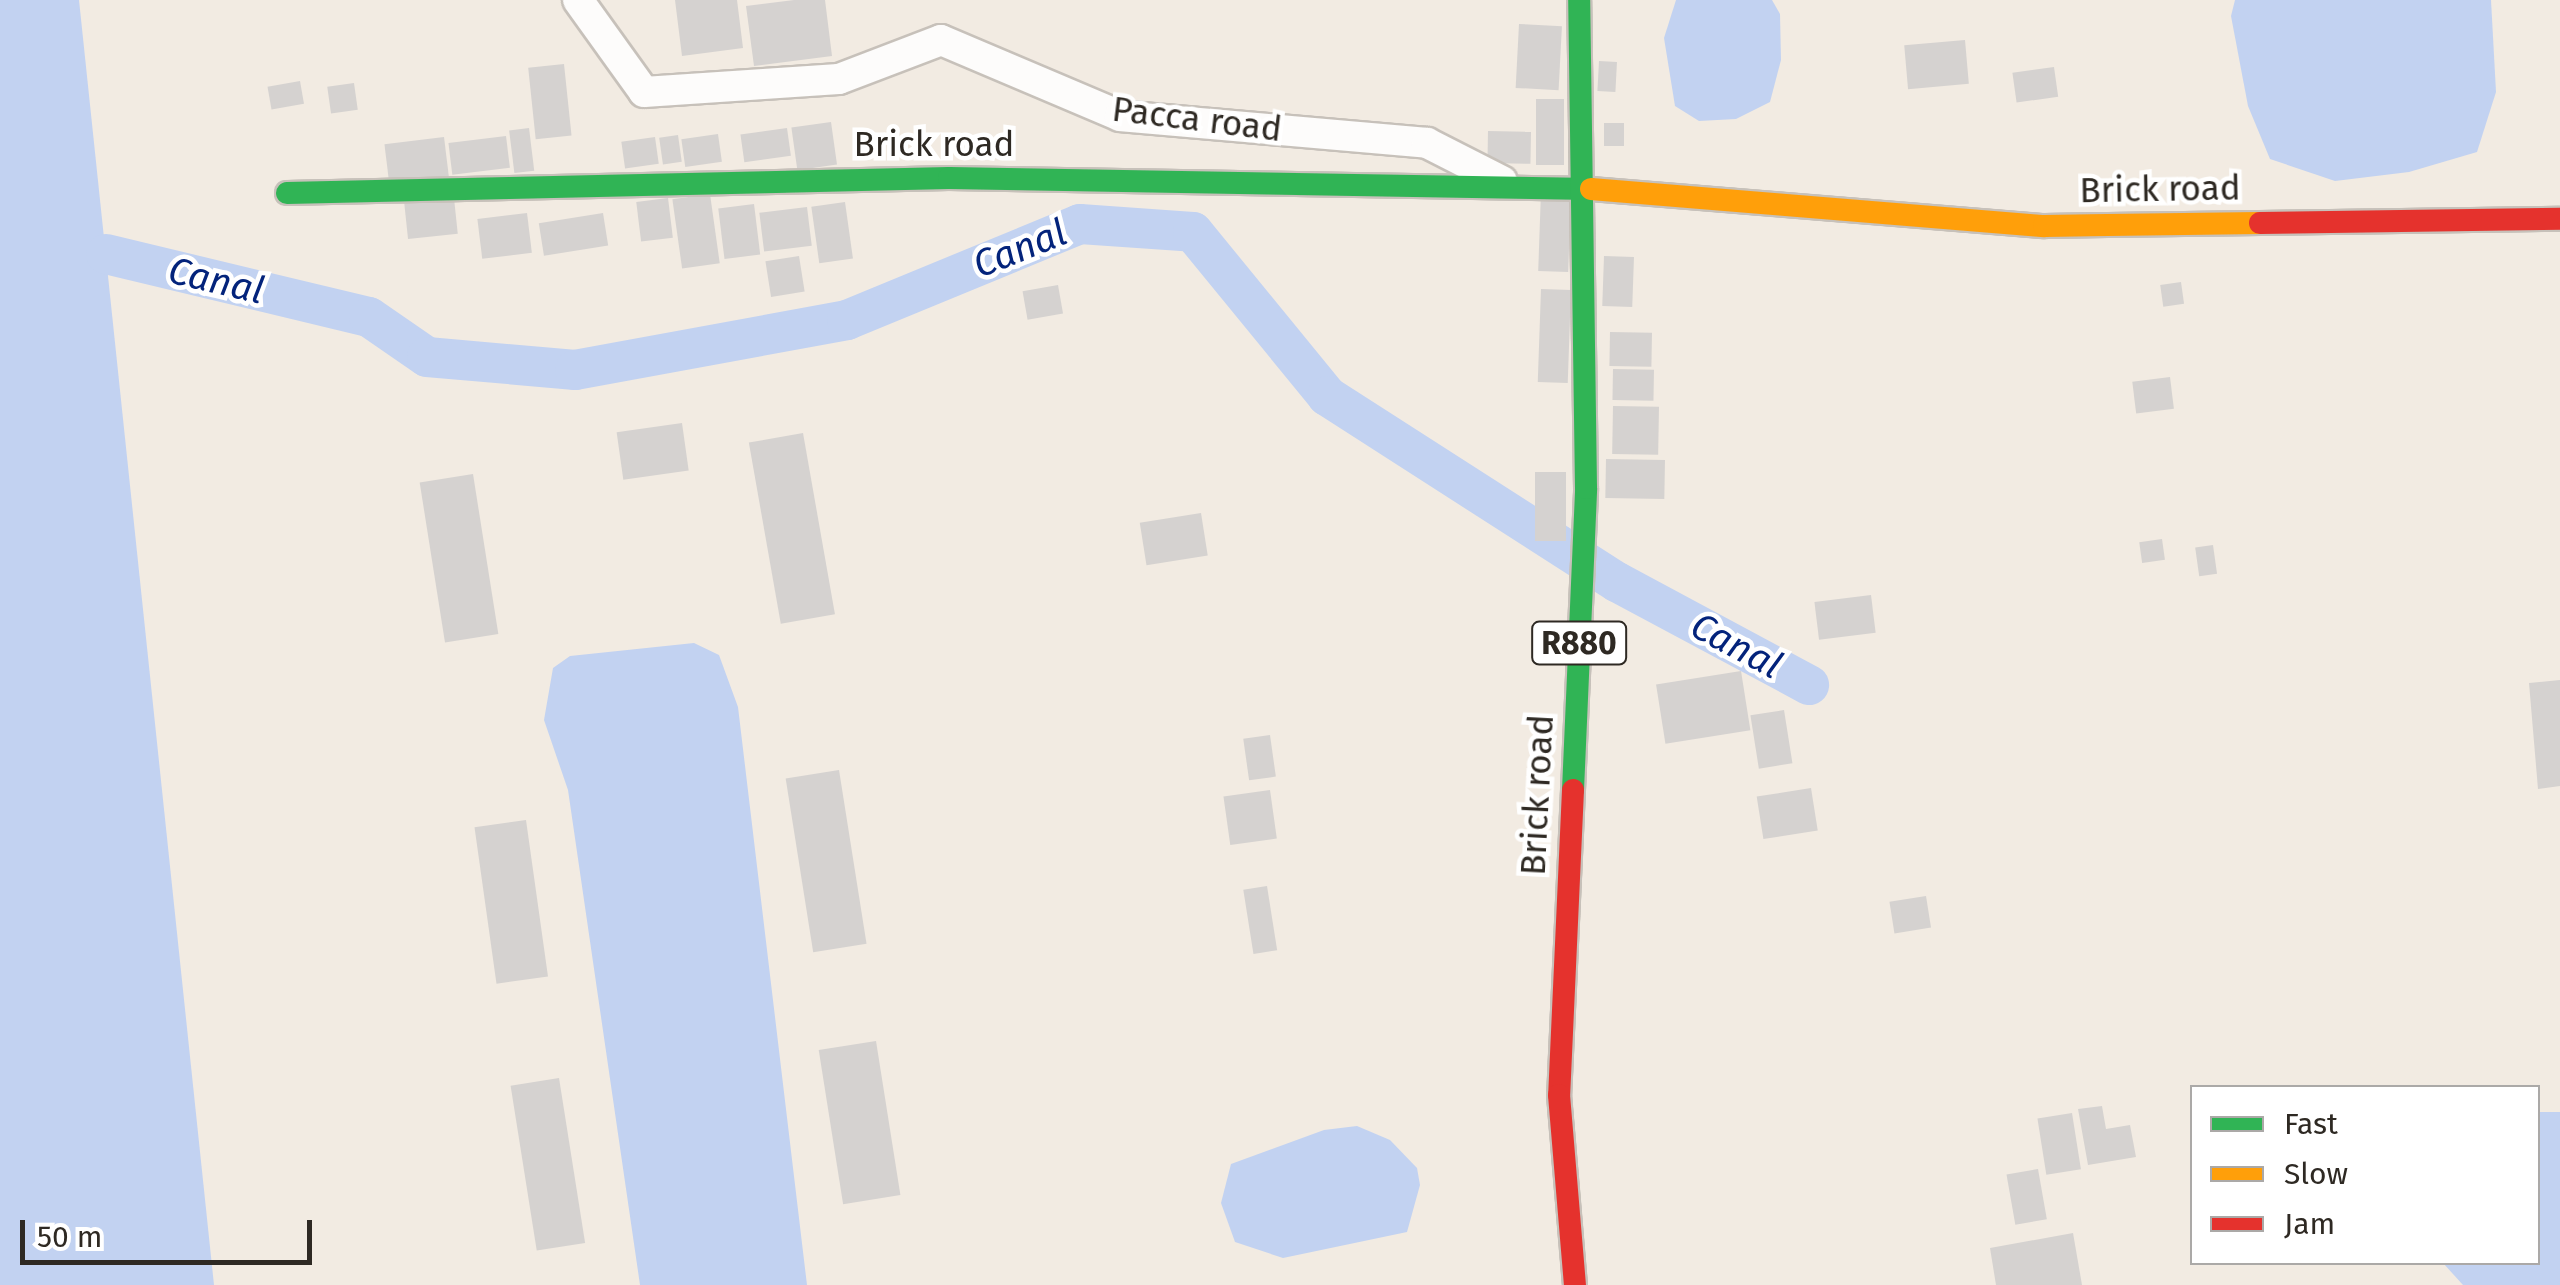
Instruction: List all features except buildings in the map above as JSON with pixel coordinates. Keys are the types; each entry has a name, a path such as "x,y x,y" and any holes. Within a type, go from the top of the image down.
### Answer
{"street":[{"name":"Pacca road","path":"578,0 644,92 839,79 941,40 1120,116 1427,143 1514,186"},
{"name":"Brick road","path":"1574,1285 1559,1095 1586,488 1579,0"},
{"name":"Brick road","path":"286,193 949,178 1582,188 2044,226 2560,219"}],"water":[{"path":"0,0 79,0 214,1285 0,1285"},
{"path":"1676,0 1772,0 1780,14 1781,60 1770,102 1736,119 1699,121 1675,106 1664,38"},
{"path":"2235,0 2491,0 2496,92 2477,152 2409,172 2335,181 2270,159 2248,106 2231,16"},
{"path":"694,643 719,655 738,707 807,1285 640,1285 568,790 544,720 553,668 570,656"},
{"path":"2540,1112 2560,1112 2560,1285 2463,1285 2445,1265 2540,1265"},
{"path":"1357,1126 1390,1140 1417,1168 1420,1185 1407,1232 1283,1258 1235,1242 1221,1203 1231,1164 1324,1130"}],"waterway":[{"name":"Canal","path":"106,254 369,317 427,357 575,370 847,320 1080,224 1193,232 1327,396 1617,582 1809,685"}],"traffic: fast":[{"path":"1573,790 1586,488 1579,0"},
{"path":"287,193 949,178 1591,189"}],"traffic: slow":[{"path":"1591,189 2044,226 2260,223"}],"traffic: jam":[{"path":"2260,223 2560,219"},
{"path":"1573,790 1559,1095 1575,1285"}]}
